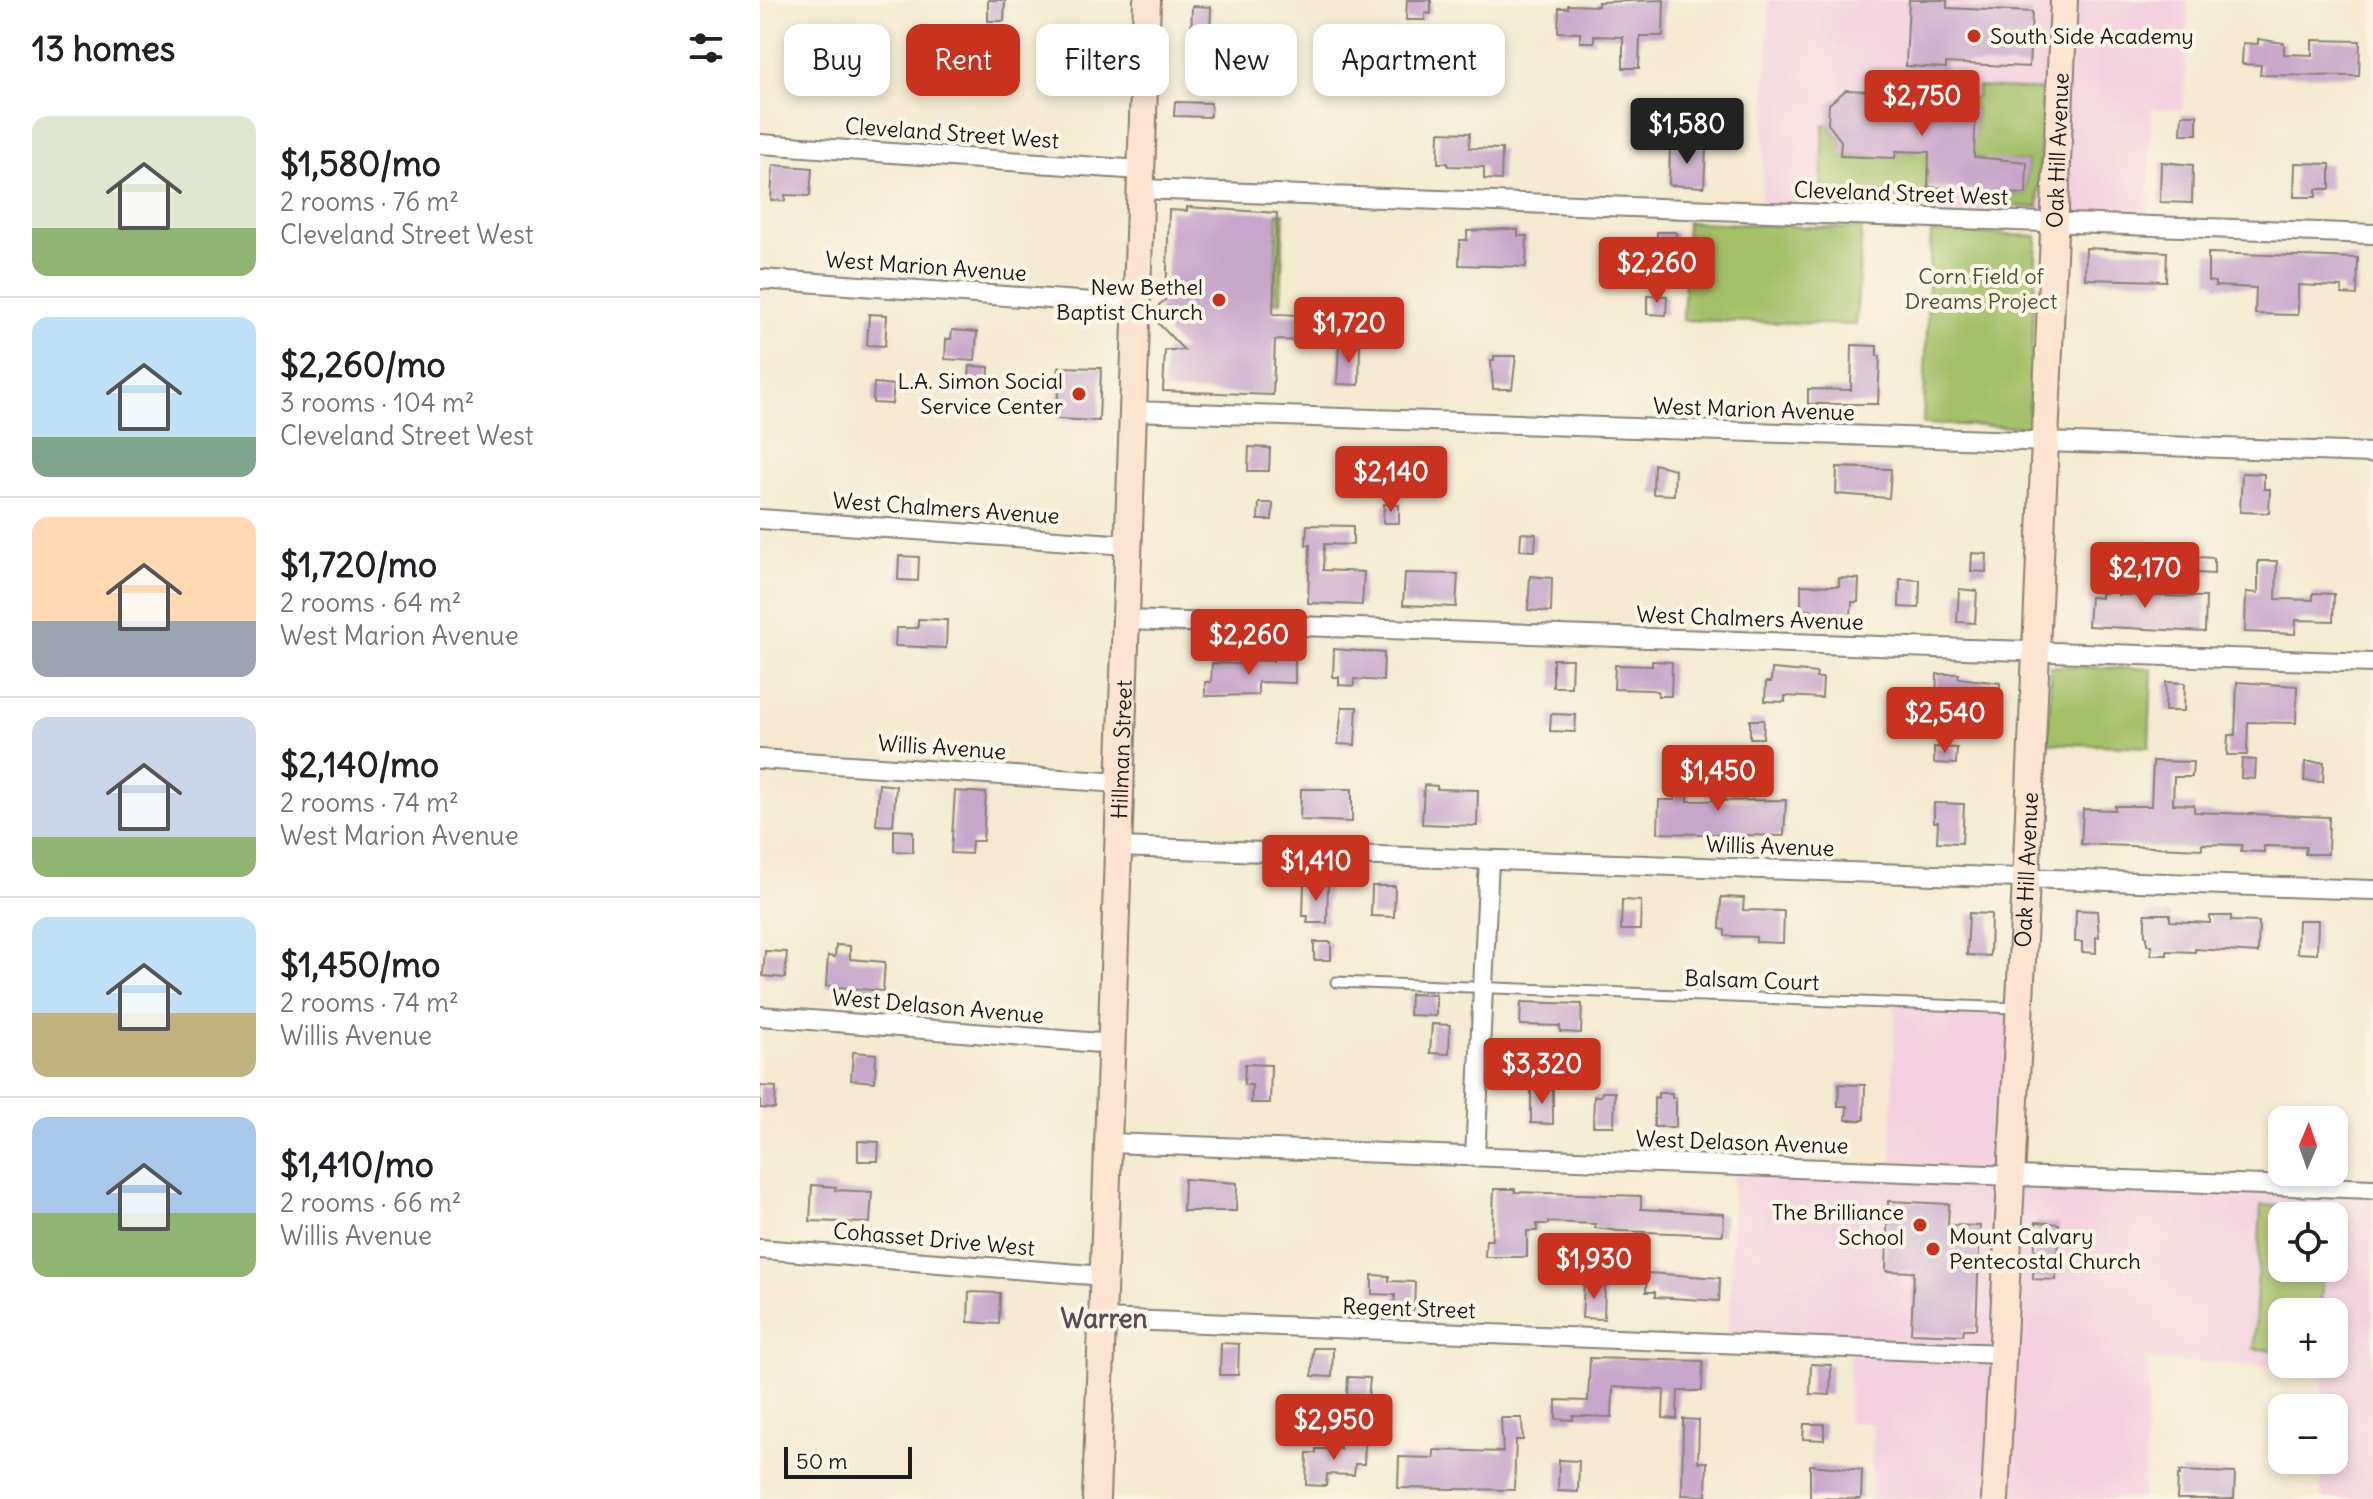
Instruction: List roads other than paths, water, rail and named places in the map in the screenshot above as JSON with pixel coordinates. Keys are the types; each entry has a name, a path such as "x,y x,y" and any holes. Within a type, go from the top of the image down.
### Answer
{"street":[{"name":"Hillman Street","path":"1096,1499 1147,0"},
{"name":"Oak Hill Avenue","path":"1995,1499 2026,878 2064,0"},
{"name":"Cleveland Street West","path":"760,144 1141,180 2054,223 2373,234"},
{"name":"West Marion Avenue","path":"760,279 1137,305"},
{"name":"West Marion Avenue","path":"1133,411 2373,453"},
{"name":"West Chalmers Avenue","path":"760,519 1128,545"},
{"name":"West Chalmers Avenue","path":"1126,620 2373,663"},
{"name":"Willis Avenue","path":"760,759 1121,783"},
{"name":"Willis Avenue","path":"1118,847 2373,890"},
{"path":"1475,1157 1489,860"},
{"name":"West Delason Avenue","path":"760,1016 1112,1044"},
{"name":"West Delason Avenue","path":"1109,1143 2373,1189"},
{"name":"Cohasset Drive West","path":"760,1249 1104,1276"},
{"name":"Regent Street","path":"1102,1319 2002,1354"}],"lane":[{"name":"Balsam Court","path":"1336,982 2020,1008"}],"place":[{"name":"South Side Academy","path":"1974,36"},
{"name":"New Bethel Baptist Church","path":"1219,300"},
{"name":"L.A. Simon Social Service Center","path":"1079,394"},
{"name":"The Brilliance School","path":"1920,1225"},
{"name":"Mount Calvary Pentecostal Church","path":"1933,1249"}],"district":[{"name":"Warren","path":"1104,1318"}],"park label":[{"name":"Corn Field of Dreams Project","path":"1981,288"}]}
